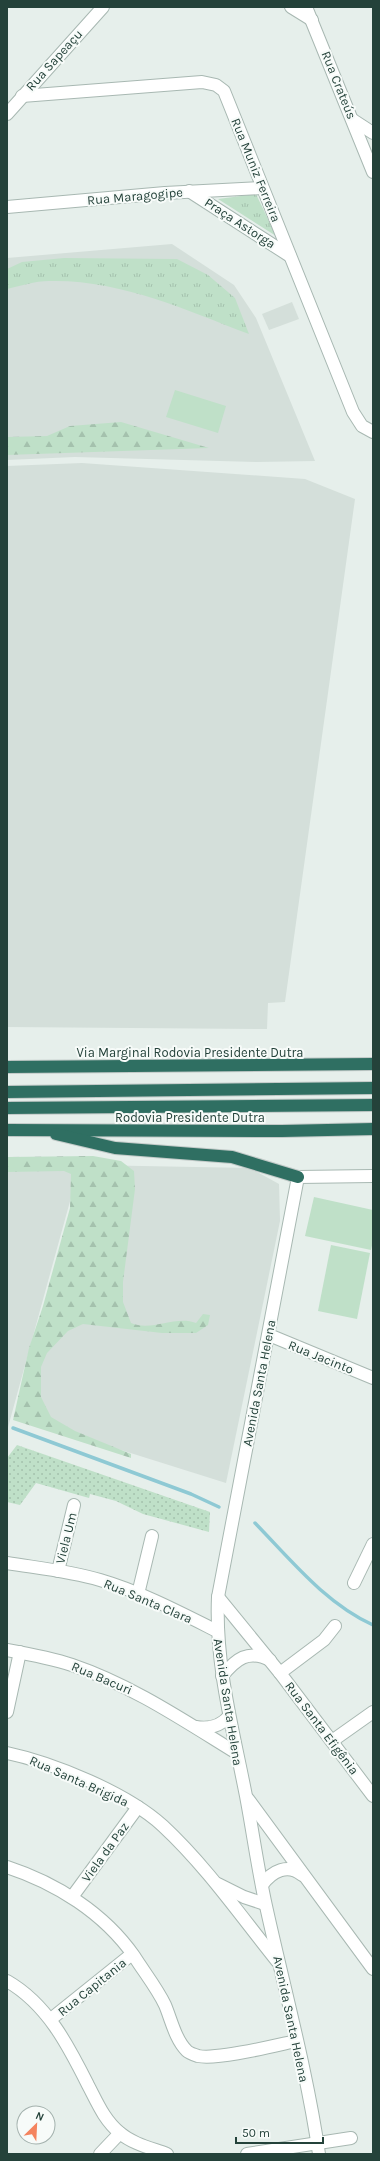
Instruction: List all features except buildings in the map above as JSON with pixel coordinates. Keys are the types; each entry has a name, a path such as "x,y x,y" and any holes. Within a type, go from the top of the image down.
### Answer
{"highway":[{"path":"348,1065 373,1057"},
{"name":"Via Marginal Rodovia Presidente Dutra","path":"7,1067 373,1064"},
{"name":"Rodovia Presidente Dutra","path":"7,1092 373,1088"},
{"name":"Rodovia Presidente Dutra","path":"7,1108 373,1105"},
{"name":"Rodovia Presidente Dutra","path":"7,1130 282,1131 373,1129"},
{"path":"39,1130 115,1148 232,1157 298,1177"}],"street":[{"name":"Rua Sapeaçu","path":"7,114 103,7"},
{"path":"291,7 312,20"},
{"name":"Rua Crateús","path":"306,7 372,162"},
{"name":"Rua Muniz Ferreira","path":"22,96 202,82 216,84 224,91 353,412 362,426 373,432"},
{"path":"353,120 373,133"},
{"name":"Rua Maragogipe","path":"7,207 189,191 262,188"},
{"name":"Praça Astorga","path":"189,191 290,256"},
{"path":"298,1177 373,1176"},
{"name":"Avenida Santa Helena","path":"298,1177 269,1335 230,1526 218,1597 217,1631 222,1676 229,1716 246,1795 265,1904 296,2041 318,2149"},
{"name":"Rua Jacinto","path":"269,1335 373,1378"},
{"name":"Viela Um","path":"58,1571 74,1505"},
{"path":"138,1594 152,1536"},
{"path":"354,1583 373,1544"},
{"name":"Rua Santa Clara","path":"7,1563 58,1571 100,1580 138,1594 217,1631"},
{"name":"Rua Santa Efigênia","path":"218,1597 270,1660 373,1796"},
{"path":"280,1673 324,1640 335,1626"},
{"name":"Rua Bacuri","path":"7,1650 73,1665 111,1680 145,1697 236,1752"},
{"path":"7,1712 20,1652"},
{"path":"222,1676 232,1663 246,1656 258,1656 270,1660"},
{"path":"332,1741 373,1712"},
{"name":"Rua Bacuri","path":"191,1725 205,1728 213,1727 225,1721 229,1716"},
{"name":"Rua Santa Brigida","path":"7,1753 26,1757 62,1771 138,1806 162,1825 216,1883 279,1964"},
{"path":"246,1795 373,1969"},
{"name":"Viela da Paz","path":"72,1897 138,1806"},
{"path":"7,1867 28,1874 72,1897 106,1924 132,1954 164,2003 179,2038 187,2051 197,2056 214,2057 296,2041"},
{"path":"262,1885 271,1875 288,1869 297,1870 305,1877"},
{"name":"Rua Santa Brigida","path":"216,1883 244,1897 265,1904"},
{"name":"Rua Capitania","path":"51,2019 132,1954"},
{"path":"7,1981 31,1999 51,2019 67,2044 107,2120 120,2133 140,2145 166,2154"},
{"path":"100,2154 120,2133"},
{"path":"247,2154 318,2149 351,2138"}],"shaded area":[{"path":"172,244 234,285 256,318 315,461 257,462 75,457 7,460 7,258"},
{"path":"292,302 299,319 269,330 262,314"},
{"path":"82,463 305,479 355,499 285,1002 268,1003 267,1029 7,1027 7,466"},
{"path":"80,1165 53,1263 7,1431 7,1166"},
{"path":"88,1165 250,1168 279,1184 280,1221 226,1483 16,1417"}],"green space":[{"path":"256,194 276,236 218,199"},
{"path":"64,258 177,259 208,275 235,298 249,334 152,298 101,285 44,281 7,289 7,269 22,262"},
{"path":"175,390 226,406 218,433 166,417"},
{"path":"121,422 209,448 7,455 7,437 47,436 70,426"},
{"path":"93,1156 121,1161 134,1171 135,1189 123,1282 123,1302 131,1323 147,1326 180,1321 196,1323 203,1314 210,1315 208,1325 196,1333 162,1333 83,1324 68,1331 47,1353 41,1367 41,1397 51,1417 75,1431 131,1454 131,1458 13,1420 29,1348 43,1306 70,1208 71,1174 64,1171 7,1172 7,1157"},
{"path":"314,1197 373,1210 373,1241 371,1250 305,1236"},
{"path":"331,1245 370,1253 357,1319 318,1311"},
{"path":"17,1445 210,1512 209,1532 143,1514 116,1501 90,1494 89,1498 36,1483 20,1505 7,1502 7,1458"}],"waterway":[{"path":"13,1428 191,1494 219,1507"},
{"path":"255,1523 324,1593 339,1605 373,1625"}]}
